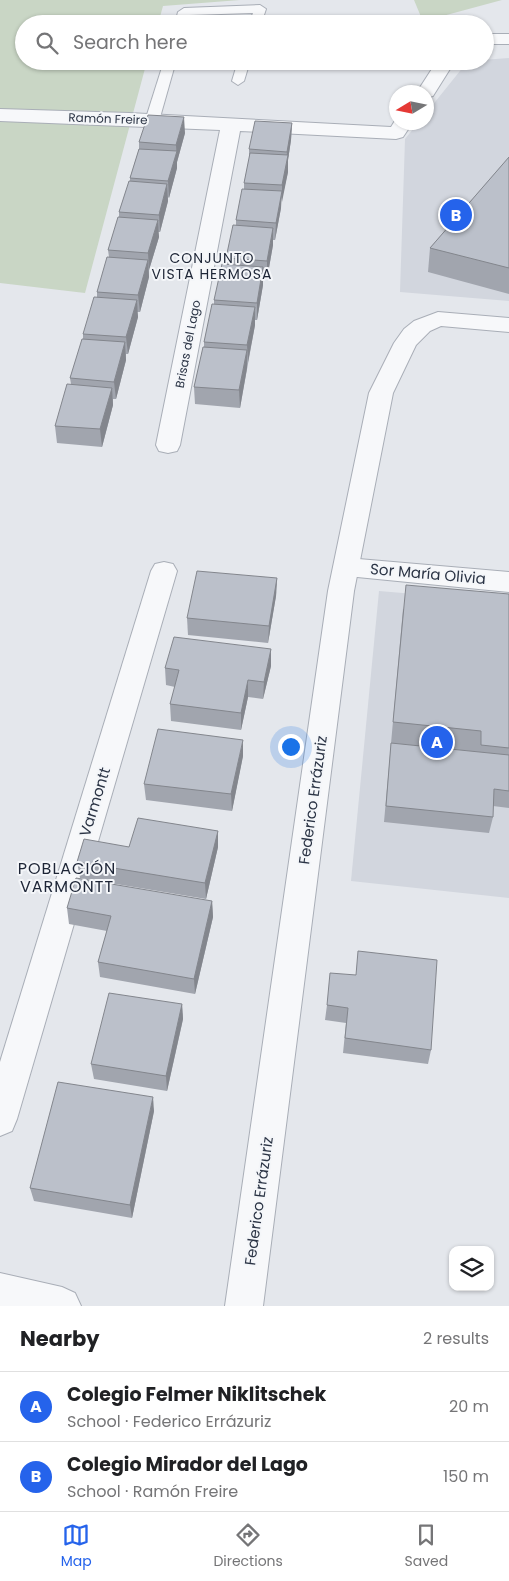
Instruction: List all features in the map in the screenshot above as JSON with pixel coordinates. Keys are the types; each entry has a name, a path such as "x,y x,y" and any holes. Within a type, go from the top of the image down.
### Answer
{"street":[{"path":"494,40 509,39"},
{"path":"431,85 440,70"},
{"name":"Ramón Freire","path":"0,116 152,120 231,125 389,128"},
{"name":"Brisas del Lago","path":"168,445 231,125"},
{"name":"Federico Errázuriz","path":"244,1306 341,591 348,567 381,392 405,343 422,326 438,319 509,325"},
{"name":"Sor María Olivia","path":"348,567 509,582"},
{"name":"Varmontt","path":"0,1119 164,571"},
{"path":"0,1292 62,1306"}],"lane":[{"path":"183,15 184,12 260,8 258,15"},
{"path":"152,120 167,70"},
{"path":"238,81 241,70"}],"shaded area":[{"path":"509,58 509,301 400,292 405,139 412,130 434,130 434,103 461,70 494,70 494,59"},
{"path":"379,591 509,602 509,898 351,881"}],"green space":[{"path":"0,0 240,0 163,6 160,15 15,15 15,70 145,70 85,293 0,283"},
{"path":"414,0 502,0 446,15 420,15"}],"building":[{"path":"148,115 184,117 176,145 139,142"},
{"path":"255,121 292,123 287,152 249,149"},
{"path":"139,149 177,151 168,181 130,178"},
{"path":"250,153 288,155 282,185 244,183"},
{"path":"509,157 509,268 430,248"},
{"path":"129,181 167,184 159,215 119,212"},
{"path":"242,189 282,191 276,223 236,220"},
{"path":"118,217 158,220 148,253 108,250"},
{"path":"233,225 273,228 267,261 226,258"},
{"path":"107,257 148,260 138,295 97,292"},
{"path":"222,264 263,267 257,303 214,300"},
{"path":"94,297 137,300 126,337 83,334"},
{"path":"212,304 255,307 247,345 204,342"},
{"path":"82,339 125,342 114,382 70,378"},
{"path":"203,347 247,350 239,390 194,387"},
{"path":"67,384 112,388 100,429 55,426"},
{"path":"197,571 277,578 269,626 187,618"},
{"path":"406,585 509,594 509,748 481,745 481,731 393,722"},
{"path":"174,637 271,649 264,682 248,680 241,713 170,704 179,670 165,668"},
{"path":"158,729 243,740 231,794 144,784"},
{"path":"391,743 509,755 509,791 494,789 493,817 386,806"},
{"path":"138,818 218,831 205,883 77,862 84,839 129,847"},
{"path":"76,878 212,901 194,979 98,962 111,916 67,908"},
{"path":"358,951 437,960 431,1050 345,1038 348,1008 327,1005 330,973 356,975"},
{"path":"109,993 182,1004 166,1076 91,1064"},
{"path":"58,1082 153,1097 130,1205 30,1188"}],"place":[{"name":"Colegio Mirador del Lago","path":"456,215"},
{"name":"Colegio Felmer Niklitschek","path":"437,742"}],"district":[{"name":"CONJUNTO VISTA HERMOSA","path":"212,266"},
{"name":"POBLACIÓN VARMONTT","path":"67,877"}]}
